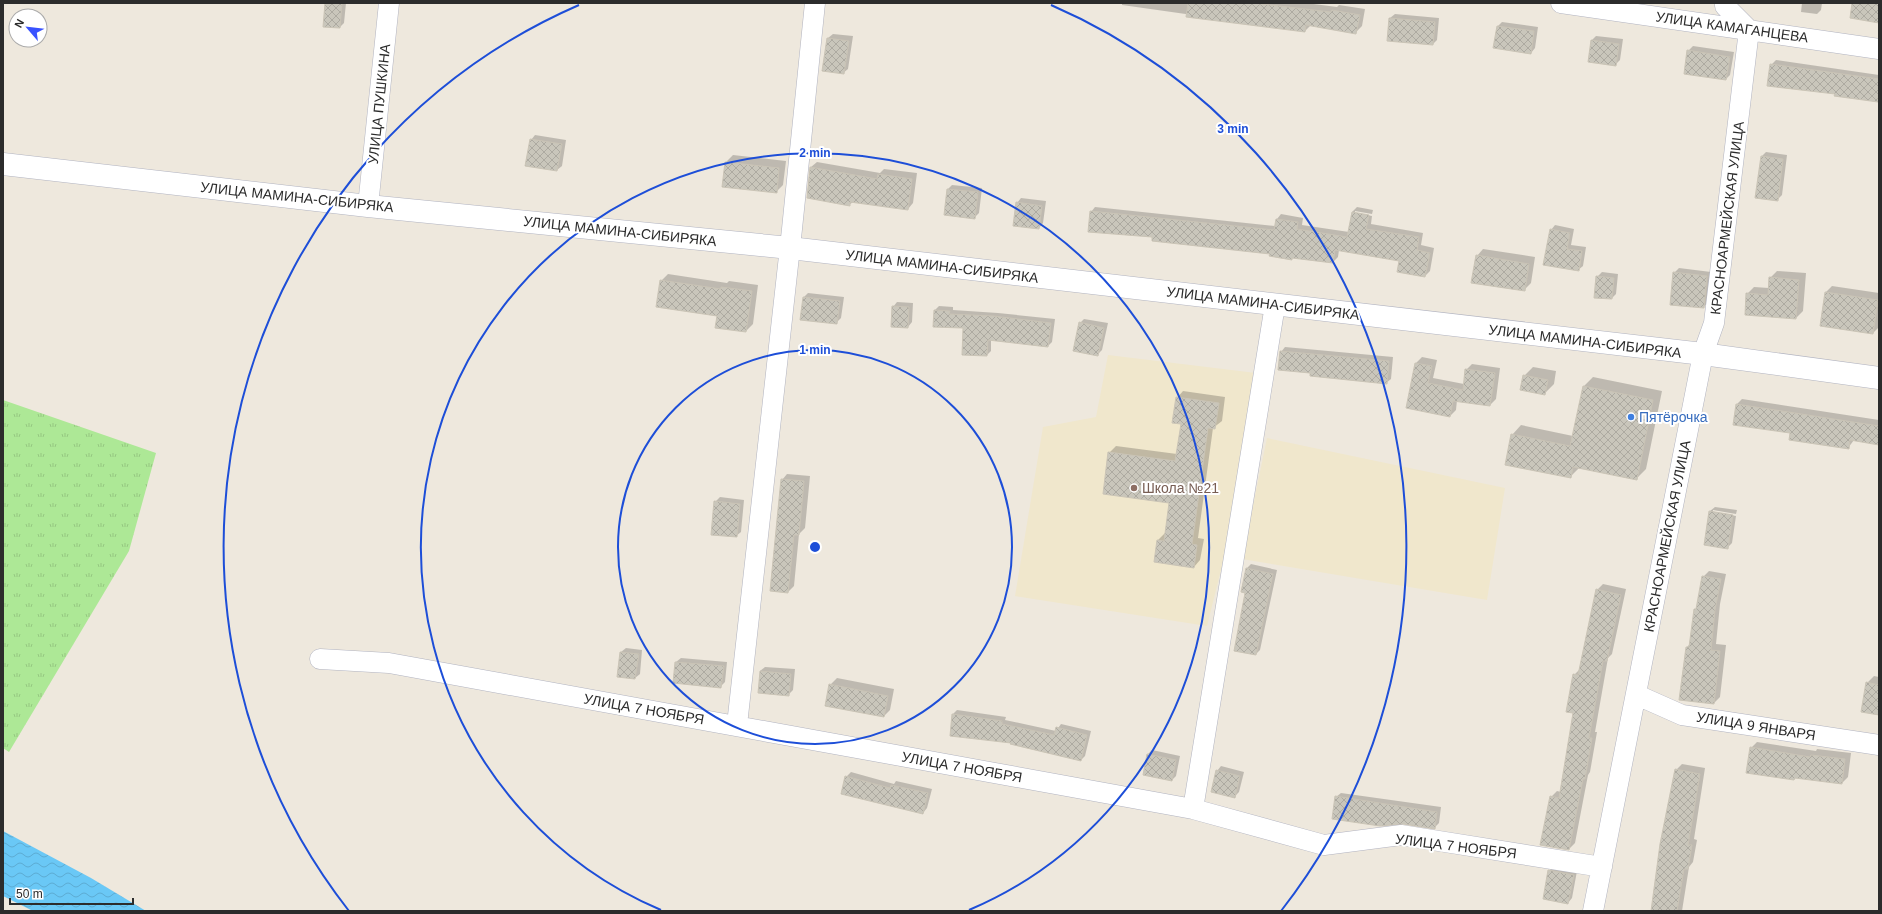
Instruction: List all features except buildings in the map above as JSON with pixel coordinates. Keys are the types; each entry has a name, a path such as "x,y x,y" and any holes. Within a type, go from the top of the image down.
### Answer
{"street":[{"name":"УЛИЦА ПУШКИНА","path":"368,206 389,3"},
{"path":"737,725 790,248 815,3"},
{"name":"УЛИЦА КАМАГАНЦЕВА","path":"1561,3 1879,49"},
{"path":"1725,3 1725,6 1749,30"},
{"name":"КРАСНОАРМЕЙСКАЯ УЛИЦА","path":"1593,911 1702,354 1714,323 1749,30"},
{"name":"УЛИЦА МАМИНА-СИБИРЯКА","path":"3,164 368,206 790,248 1702,354 1879,378"},
{"path":"1193,810 1275,305"},
{"name":"УЛИЦА 7 НОЯБРЯ","path":"320,659 389,663 737,725 1193,810 1324,845 1401,835 1602,867"},
{"name":"УЛИЦА 9 ЯНВАРЯ","path":"1636,695 1682,715 1879,745"}],"shaded area":[{"name":"Школа №21","path":"1108,355 1256,373 1224,558 1207,626 1015,596 1043,427 1096,417"},
{"name":"Школа №21","path":"1267,438 1505,488 1487,600 1242,559"}],"green space":[{"path":"3,400 156,453 129,551 9,752 3,748"}],"water":[{"path":"3,831 91,878 146,911 33,911 3,896"}],"place":[{"name":"Пятёрочка","path":"1631,417"},
{"name":"Школа №21","path":"1134,488"}]}
